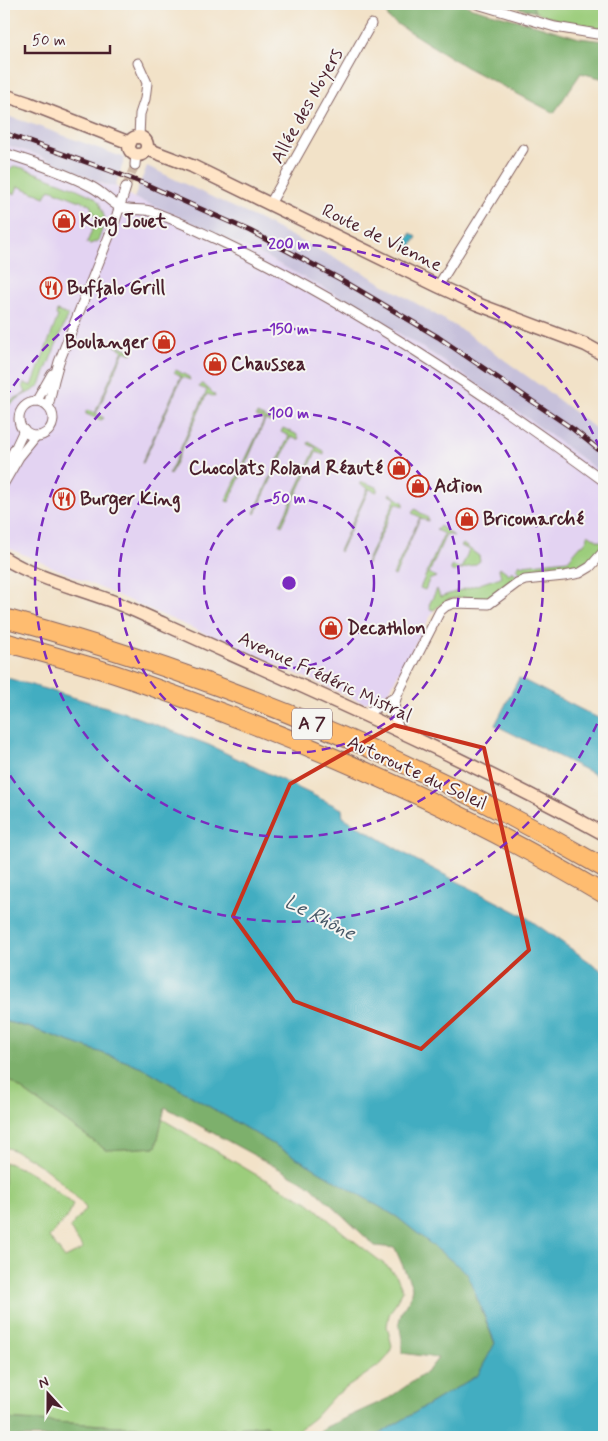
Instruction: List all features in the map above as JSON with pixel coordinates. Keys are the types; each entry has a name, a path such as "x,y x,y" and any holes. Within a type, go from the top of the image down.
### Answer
{"highway":[{"name":"Autoroute du Soleil","path":"4,618 92,643 166,667 293,716 368,748 477,799 604,868"},
{"name":"Autoroute du Soleil","path":"4,642 102,670 146,685 338,759 470,821 604,894"}],"main road":[{"name":"Route de Vienne","path":"4,95 28,103 137,150 192,166 477,304 586,344 604,355"},
{"name":"Avenue Frédéric Mistral","path":"4,558 23,570"},
{"name":"Avenue Frédéric Mistral","path":"4,568 23,570 111,600 492,775 604,834"}],"street":[{"path":"477,4 555,27 597,34 604,33"},
{"name":"Allée des Noyers","path":"270,204 371,24"},
{"path":"137,150 140,114 146,98 147,83 138,63"},
{"path":"438,286 523,149"},
{"path":"4,153 93,188 120,207 147,210 162,215 315,290 427,358 539,434 604,481"},
{"path":"48,407 59,362 126,188"},
{"path":"36,402 59,362"},
{"path":"36,402 45,404 48,407 53,414 52,423 51,427 44,434 31,435 24,430 19,423 20,413 26,405 36,402"},
{"path":"4,468 24,430"},
{"path":"4,483 19,457 36,436"},
{"path":"401,732 394,718 393,710 397,696 440,611 454,603 489,604 517,583 525,580 580,573 590,567 604,551"},
{"path":"363,715 397,696"}],"highlighted area":[{"path":"394,725 484,748 529,950 421,1049 294,1001 233,916 290,784"}],"shaded area":[{"path":"4,115 125,158 115,186 109,186 33,153 4,144"},
{"path":"4,144 33,153 108,186 115,186 134,198 165,210 262,255 337,295 436,356 530,420 604,475 604,543 576,570 517,577 498,592 484,599 458,597 444,601 434,610 389,691 378,699 364,703 4,546"},
{"path":"147,166 258,219 364,273 467,333 604,435 604,475 530,420 436,356 337,295 262,255 165,210 134,198"}],"green space":[{"path":"383,4 464,4 472,8 579,38 604,41 604,79 581,73 554,113 466,67 389,19"},
{"path":"505,4 532,4 535,12"},
{"path":"532,4 604,4 604,28 577,26 560,21 535,12"},
{"path":"15,166 94,197 99,202 105,219 98,241 90,244 87,243 96,219 90,205 50,189 45,197 18,186 15,194 4,191 6,177"},
{"path":"57,311 68,315 40,385 4,407 4,404 26,393 23,386 24,383 32,386 58,316 56,315"},
{"path":"118,345 133,353 124,351 96,414 104,418 101,420 86,414 86,412 87,410 95,413 123,350 115,346"},
{"path":"176,370 189,377 190,380 182,377 142,463 181,376 174,372"},
{"path":"203,384 215,397 207,394 170,475 207,390 199,387"},
{"path":"257,414 273,421 273,423 265,420 229,502 226,501 264,420 256,416"},
{"path":"283,428 296,434 299,438 298,440 291,437 255,514 289,436 281,432"},
{"path":"309,442 324,451 324,455 316,452 282,526 280,525 316,448 308,444"},
{"path":"362,482 377,487 377,492 369,489 340,552 368,488 360,484"},
{"path":"390,493 404,503 404,506 396,503 367,564 396,498 389,495"},
{"path":"415,509 428,518 428,521 420,518 395,576 393,575 420,517 412,513"},
{"path":"440,526 454,536 446,534 429,573 436,577 429,580 425,590 420,588 444,534 436,530"},
{"path":"588,534 600,542 604,536 603,542 595,557 581,568 525,576 516,569 520,564 522,566 568,560 583,545 588,538"},
{"path":"463,544 479,556 480,561 476,564 453,572 451,570 452,566 461,569 469,550 461,546"},
{"path":"501,568 509,574 512,571 520,577 517,577 489,598 454,598 446,601 434,610 430,609 429,605 437,589 440,597 501,577 499,569"},
{"path":"4,1021 31,1028 142,1067 397,1217 467,1273 495,1344 478,1375 374,1437 312,1437 326,1427 389,1398 428,1371 438,1358 402,1353 399,1322 402,1311 410,1298 412,1287 395,1248 375,1246 311,1186 165,1107 156,1147 106,1150 4,1077"},
{"path":"4,1077 106,1150 156,1147 162,1119 255,1174 308,1202 345,1234 388,1267 397,1277 403,1290 389,1315 387,1326 392,1346 389,1355 381,1364 333,1397 314,1418 289,1437 278,1437 267,1425 202,1431 4,1419 4,1162 32,1174 73,1204 69,1215 49,1237 65,1258 83,1249 70,1228 86,1208 69,1189 39,1164 16,1151 4,1147"},
{"path":"4,1419 202,1431 267,1425 278,1437 4,1437"}],"water":[{"path":"411,233 417,237 409,249 403,245"},
{"name":"Le Rhône","path":"4,677 120,711 209,745 342,809 343,817 414,859 526,917 604,972 604,1437 374,1437 478,1375 495,1343 467,1273 397,1217 142,1067 31,1028 4,1021"},
{"path":"519,678 604,721 604,779 495,725"}],"tunnel":[{"path":"126,187 135,165"}],"railway":[{"path":"4,133 145,184 250,231 342,280 438,337 573,429 604,454"}],"place":[{"name":"King Jouet","path":"64,221"},
{"name":"Buffalo Grill","path":"51,288"},
{"name":"Boulanger","path":"164,342"},
{"name":"Chaussea","path":"215,364"},
{"name":"Chocolats Roland Réauté","path":"399,468"},
{"name":"Action","path":"418,486"},
{"name":"Burger King","path":"64,499"},
{"name":"Bricomarché","path":"467,519"},
{"name":"Decathlon","path":"331,628"}]}
